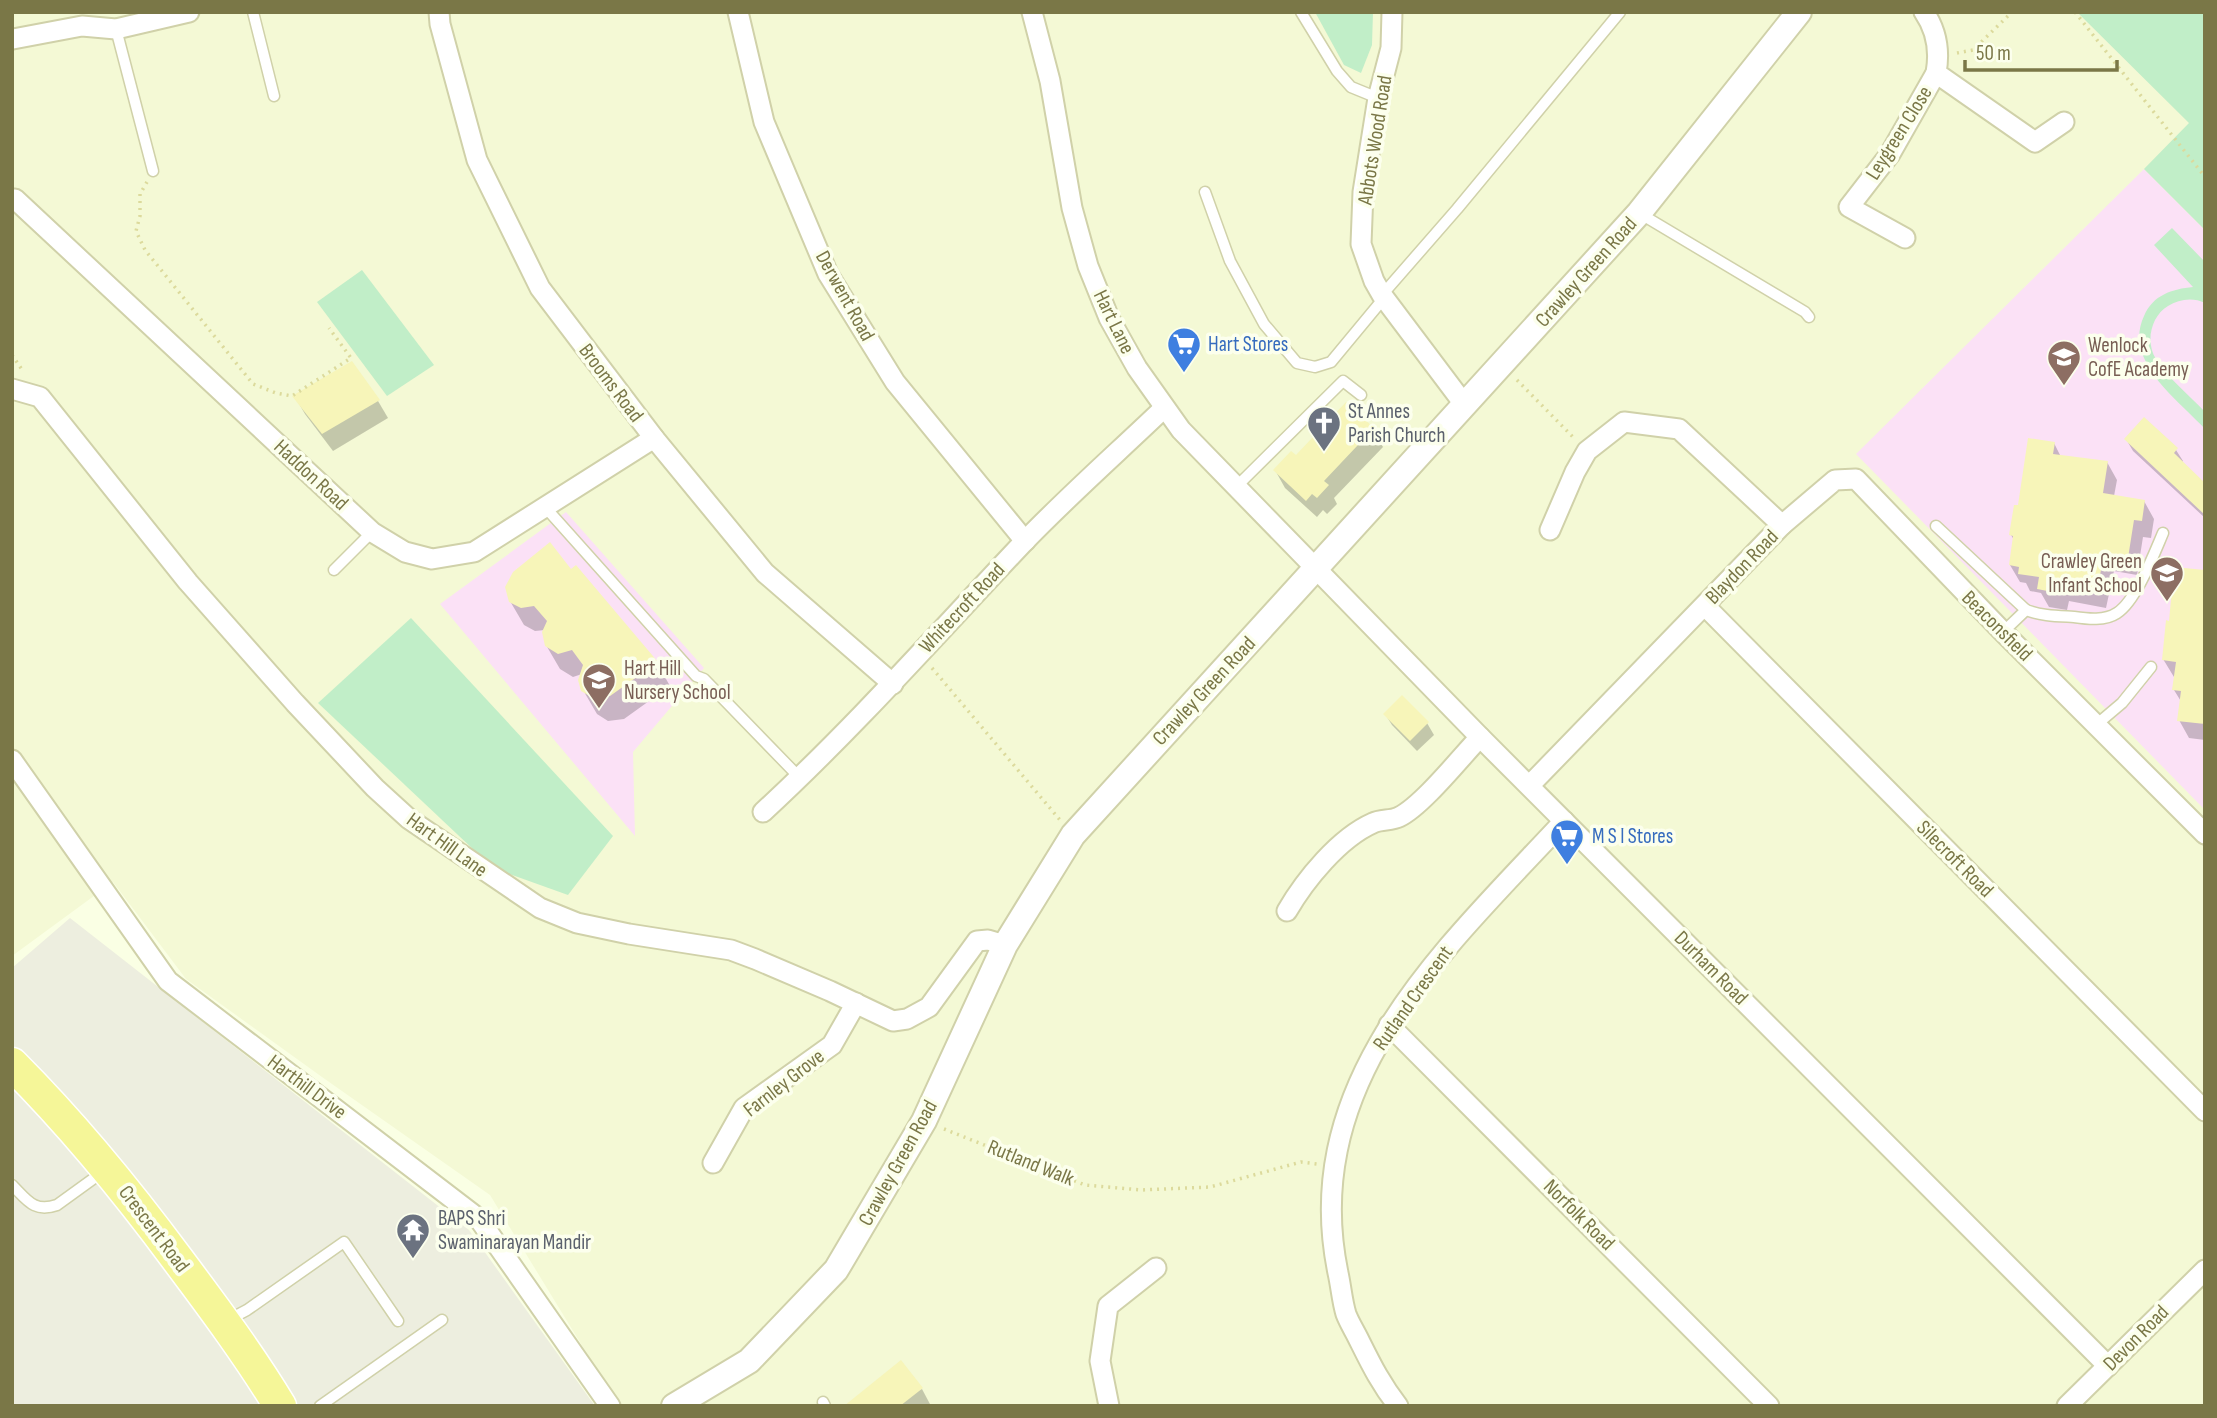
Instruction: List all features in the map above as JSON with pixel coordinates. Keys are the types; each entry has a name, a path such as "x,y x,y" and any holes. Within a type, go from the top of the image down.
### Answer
{"highway":[{"name":"Crescent Road","path":"12,1064 40,1091 108,1169 224,1322 280,1406"}],"street":[{"path":"13,39 80,19 116,29 189,12"},
{"name":"Brooms Road","path":"439,12 477,160 540,288 654,438 765,573 892,684"},
{"name":"Derwent Road","path":"738,12 764,122 828,274 895,382 1025,541"},
{"name":"Hart Lane","path":"1032,12 1050,81 1072,208 1097,291 1121,341 1149,388 1181,430 1317,569"},
{"name":"Abbots Wood Road","path":"1392,12 1391,48 1378,98 1363,191 1361,244 1374,281 1383,297 1464,404"},
{"name":"Crawley Green Road","path":"674,1406 749,1361 836,1270 925,1121 1005,945 1073,835 1639,213 1800,12"},
{"path":"1924,12 1933,25 1938,65"},
{"name":"Leygreen Close","path":"1905,238 1849,207 1890,154 1938,65 2035,142 2064,122"},
{"name":"Haddon Road","path":"15,199 372,532 405,552 432,559 474,552 654,438"},
{"name":"Hart Hill Lane","path":"12,389 40,397 188,582 295,703 375,788 409,819 540,908 578,923 731,950 768,964 892,1021 907,1019 929,1007 977,941 988,940 1005,945"},
{"name":"Whitecroft Road","path":"763,812 892,684 1025,541 1164,408"},
{"name":"Blaydon Road","path":"1530,786 1782,525 1679,429 1624,422 1587,451 1574,472 1550,530"},
{"name":"Beaconsfield","path":"1782,525 1835,480 1856,479 2003,632 2205,834"},
{"name":"Durham Road","path":"1317,569 1480,737 2108,1366"},
{"name":"Silecroft Road","path":"1704,606 2205,1111"},
{"path":"1287,911 1329,856 1374,822 1399,817 1419,802 1480,737"},
{"name":"Harthill Drive","path":"12,760 168,981 478,1219 610,1406"},
{"name":"Rutland Crescent","path":"1398,1406 1380,1382 1346,1314 1332,1243 1333,1165 1354,1090 1389,1025 1434,962 1564,821"},
{"name":"Farnley Grove","path":"713,1163 744,1108 832,1045 856,1003"},
{"name":"Norfolk Road","path":"1389,1025 1769,1406"},
{"path":"1109,1406 1100,1361 1108,1306 1156,1268"},
{"name":"Devon Road","path":"2067,1406 2205,1270"}],"lane":[{"path":"253,12 274,96"},
{"path":"1301,12 1337,71 1351,87 1378,98"},
{"path":"1206,191 1230,261 1264,324 1297,363 1315,367 1331,362 1620,12"},
{"path":"116,29 153,171"},
{"path":"1639,213 1805,312 1809,317"},
{"path":"1236,487 1343,381 1361,395"},
{"path":"545,507 696,676 704,679 800,778"},
{"path":"1936,526 2026,610 2039,614 2092,619 2118,613 2137,587 2163,533"},
{"path":"334,570 372,532"},
{"path":"2003,632 2026,610"},
{"path":"2096,725 2122,703 2151,667"},
{"path":"12,1185 33,1205 40,1209 48,1208 57,1205 108,1169"},
{"path":"224,1322 247,1310 344,1242 398,1321"},
{"path":"320,1406 442,1320"}],"path":[{"path":"1938,65 1973,50 2012,12"},
{"path":"2076,12 2205,177"},
{"path":"153,171 140,194 136,231 145,250 253,384 292,396 351,358 329,328"},
{"path":"1502,365 1587,451"},
{"path":"920,654 1073,835"},
{"name":"Rutland Walk","path":"925,1121 1085,1185 1141,1190 1210,1187 1301,1162 1333,1165"}],"shaded area":[{"path":"12,12 2205,12 2205,1406 619,1406 490,1195 186,979 113,882 12,956"},
{"path":"1315,12 1373,12 1372,45 1361,73 1344,65"},
{"path":"2077,12 2205,12 2205,230 2144,169 2189,123"},
{"name":"Wenlock CofE Academy","path":"2144,169 2205,230 2205,810 1856,454"},
{"path":"2172,228 2205,262 2205,303 2191,299 2181,300 2162,310 2154,323 2151,345 2161,366 2205,412 2205,429 2156,378 2141,348 2139,333 2144,316 2152,303 2178,289 2193,287 2154,245"},
{"path":"362,270 434,365 387,396 317,302"},
{"name":"Hart Hill Nursery School","path":"566,512 704,668 633,752 635,836 440,604"},
{"path":"411,618 613,836 568,895 493,868 318,703"},
{"path":"70,918 469,1230 595,1406 12,1406 12,968"}],"building":[{"path":"352,361 380,400 322,434 292,396"},
{"name":"St Annes Parish Church","path":"1346,402 1374,428 1324,481 1329,485 1317,498 1312,494 1306,501 1273,470 1291,451 1296,455"},
{"path":"2144,417 2178,448 2174,453 2205,483 2205,515 2124,439"},
{"path":"2028,438 2055,442 2053,454 2108,461 2103,493 2145,500 2142,521 2134,520 2128,558 2104,554 2097,591 2059,585 2058,593 2037,589 2039,577 2018,574 2019,567 2009,565 2013,536 2009,535 2014,505 2018,505"},
{"path":"550,542 571,569 576,565 658,662 610,696 593,698 581,691 578,680 583,665 572,650 558,654 545,646 542,632 547,621 534,606 521,608 509,602 505,587 513,572"},
{"path":"2174,567 2205,570 2205,724 2177,721 2181,691 2172,690 2176,662 2162,660"},
{"path":"1402,695 1429,722 1410,741 1383,714"},
{"path":"901,1360 923,1388 900,1406 844,1406"}],"place":[{"name":"Hart Stores","path":"1184,374"},
{"name":"Wenlock CofE Academy","path":"2064,387"},
{"name":"St Annes Parish Church","path":"1324,453"},
{"name":"Crawley Green Infant School","path":"2167,603"},
{"name":"Hart Hill Nursery School","path":"599,710"},
{"name":"M S I Stores","path":"1567,866"},
{"name":"BAPS Shri Swaminarayan Mandir","path":"413,1260"}]}
